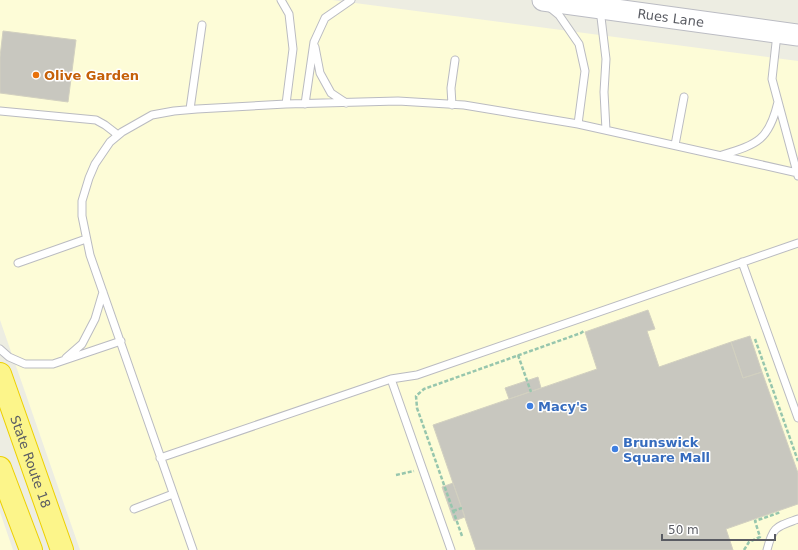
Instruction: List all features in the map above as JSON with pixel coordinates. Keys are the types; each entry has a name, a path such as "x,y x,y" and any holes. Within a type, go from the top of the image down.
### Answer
{"highway":[{"name":"State Route 18","path":"0,374 62,550"},
{"path":"2,483 31,550"}],"main road":[{"name":"Rues Lane","path":"542,0 798,35"}],"lane":[{"path":"281,0 289,14 292,49 286,104"},
{"path":"305,104 314,42 325,18 351,0"},
{"path":"542,0 559,15 579,44 585,71 578,124"},
{"path":"600,8 606,59 604,92 606,130"},
{"path":"190,109 202,25"},
{"path":"193,550 86,240 82,216 82,201 85,188 94,164 110,142 135,124 152,115 190,109 286,104 398,101 452,104 578,124 720,155 797,174 772,79 777,32"},
{"path":"314,42 320,73 331,93 346,103"},
{"path":"452,104 451,88 454,60"},
{"path":"675,146 684,97"},
{"path":"720,155 747,147 762,138 774,120 778,100"},
{"path":"0,111 96,120 118,135"},
{"path":"18,263 86,240"},
{"path":"160,458 390,379 417,375 798,243"},
{"path":"742,262 798,418"},
{"path":"62,361 82,344 95,319 103,292"},
{"path":"0,349 9,357 26,364 53,364 121,342"},
{"path":"390,379 451,550"},
{"path":"134,509 173,494"},
{"path":"767,550 774,530 779,526 798,519"}],"path":[{"path":"462,536 417,408 416,396 424,389 581,333 583,330 590,328"},
{"path":"755,339 798,461"},
{"path":"518,355 531,392"},
{"path":"779,418 783,417"},
{"path":"396,475 414,471"},
{"path":"453,511 462,508"}],"shaded area":[{"path":"0,0 332,0 798,61 798,550 80,550 0,320"},
{"path":"0,512 13,550 0,550"}],"building":[{"name":"Olive Garden","path":"3,31 76,40 68,102 0,93 0,57"},
{"name":"Brunswick Square Mall","path":"648,310 655,329 647,331 659,367 731,342 743,378 762,372 798,473 798,504 726,529 733,550 476,550 433,425 597,369 585,332"},
{"path":"750,336 762,372 743,378 731,342"},
{"path":"538,377 541,388 509,399 505,388"},
{"path":"453,483 465,517 454,521 442,487"}],"place":[{"name":"Olive Garden","path":"36,75"},
{"name":"Macy's","path":"530,406"},
{"name":"Brunswick Square Mall","path":"615,449"}]}
